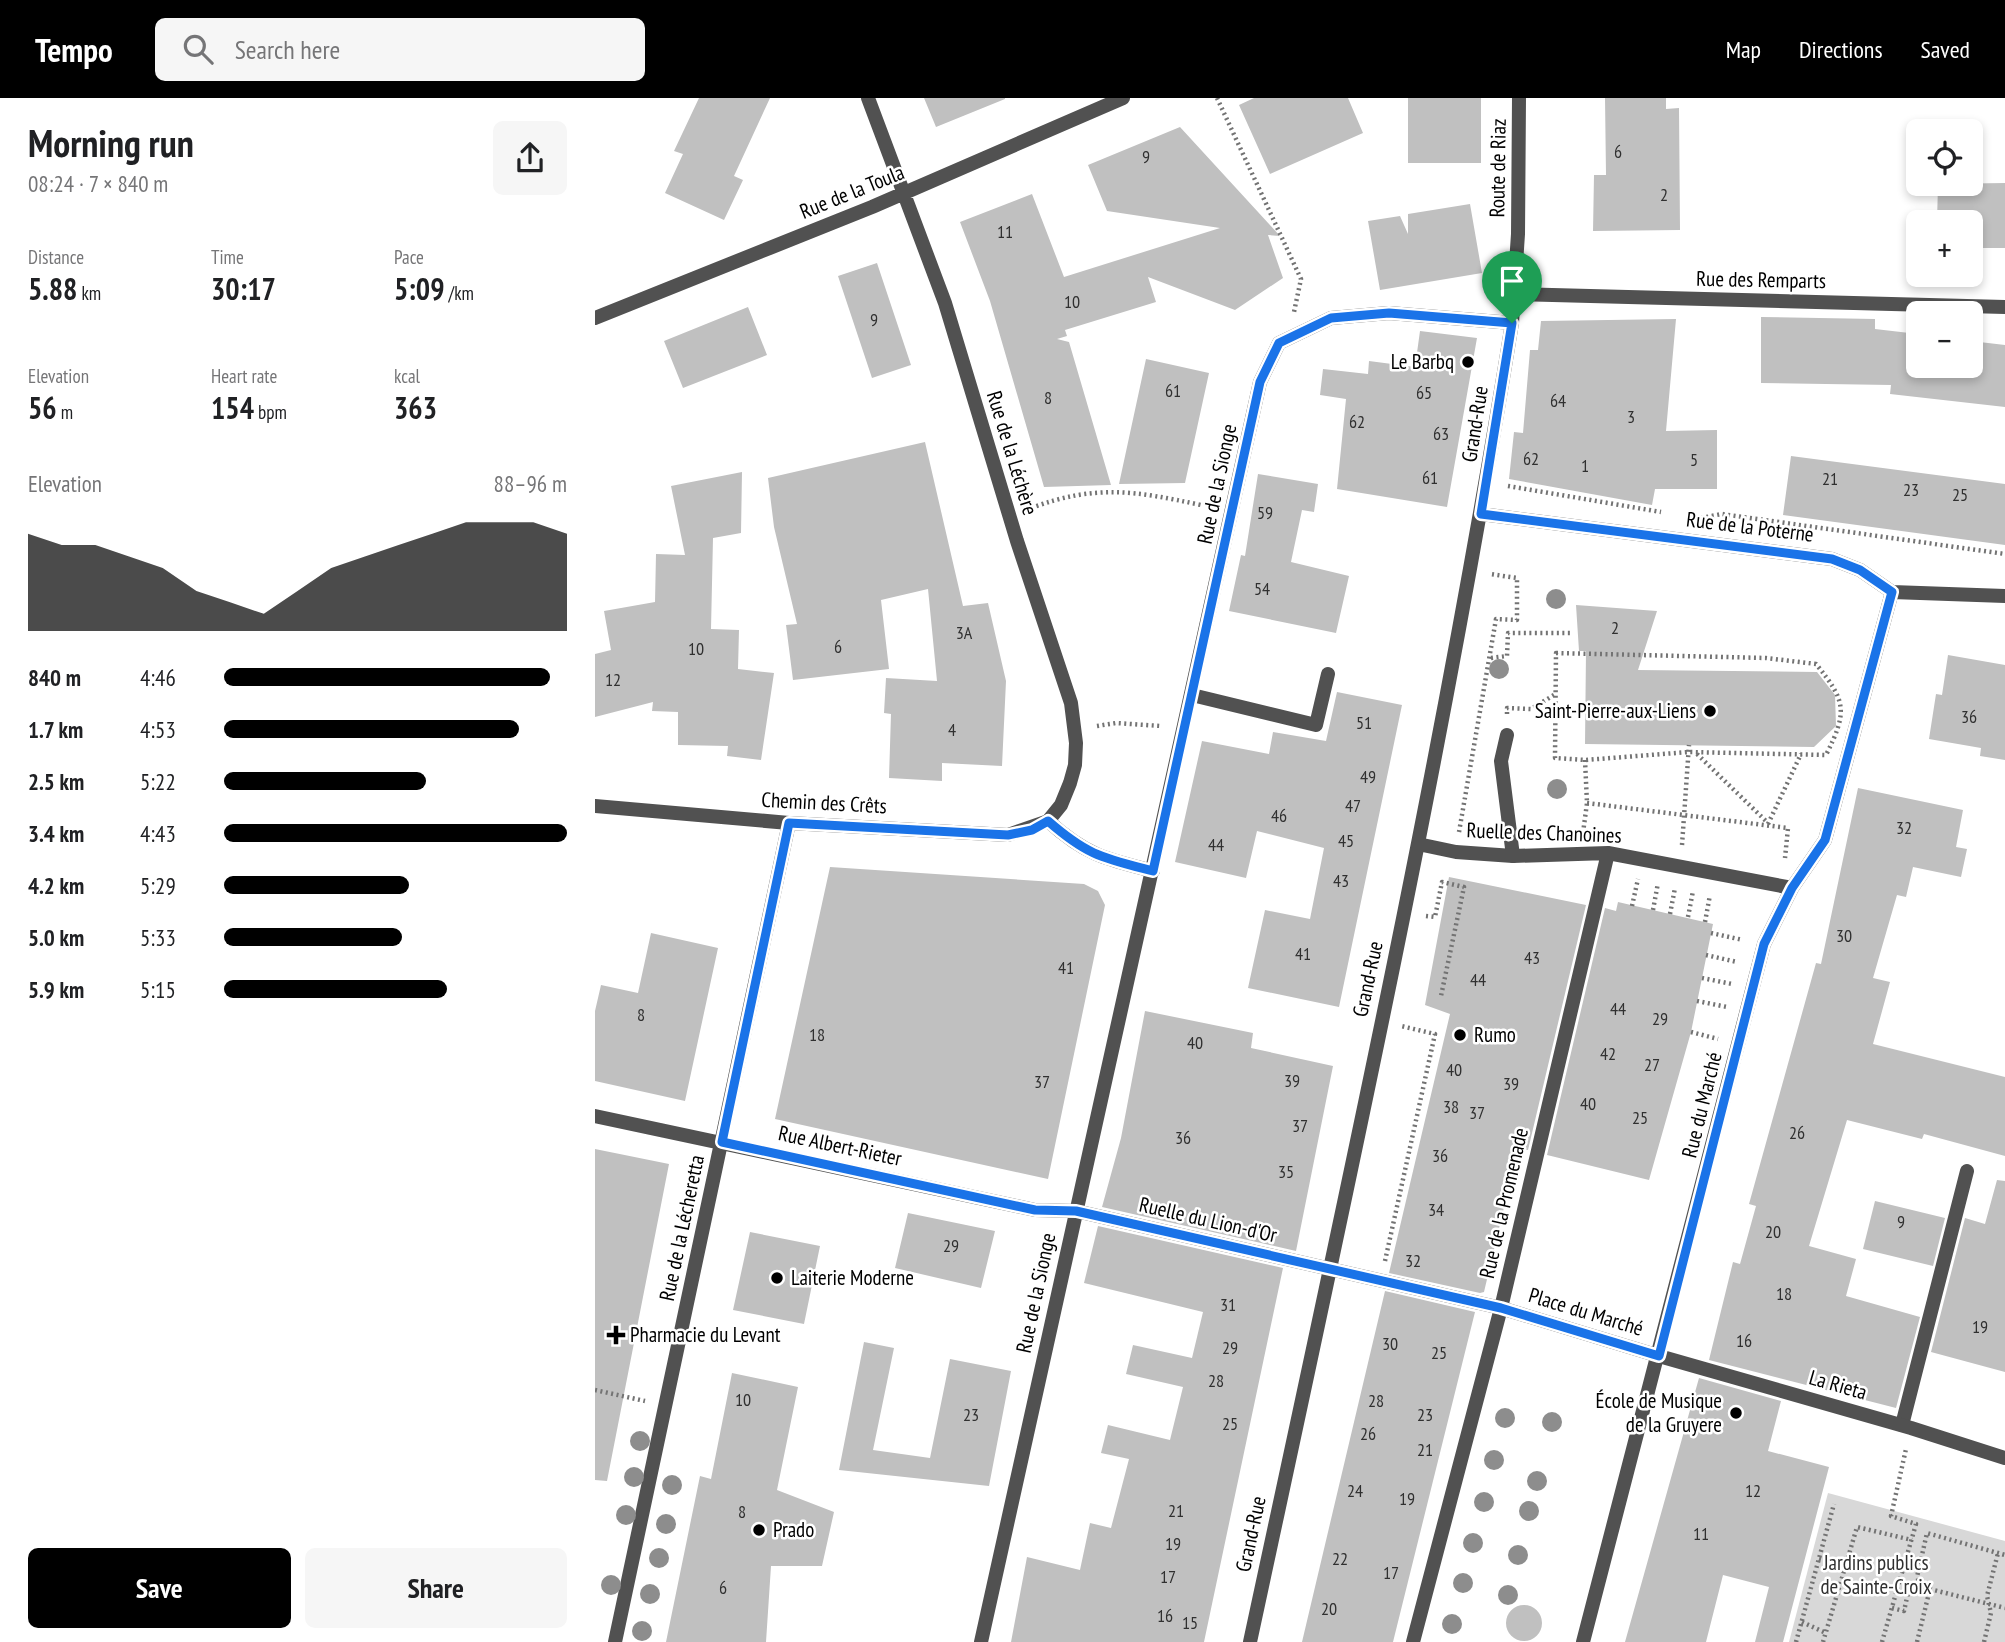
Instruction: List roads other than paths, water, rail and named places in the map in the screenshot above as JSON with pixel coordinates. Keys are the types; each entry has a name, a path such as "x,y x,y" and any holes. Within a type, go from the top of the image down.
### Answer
{"street":[{"name":"Rue de la Léchère","path":"868,98 945,303 1017,541 1071,703 1076,729 1075,765 1061,805 1048,821"},
{"name":"Rue de la Toula","path":"595,318 903,194 1123,98"},
{"name":"Route de Riaz","path":"1512,323 1519,98"},
{"name":"Rue des Remparts","path":"1515,294 2005,307"},
{"name":"Rue de la Sionge","path":"981,1642 1260,382 1279,343 1331,318 1389,313 1512,323"},
{"name":"Grand-Rue","path":"1250,1642 1418,844 1481,514 1512,323"},
{"name":"Rue de la Poterne","path":"1481,514 1832,559 1860,570 1892,592"},
{"path":"1892,592 2005,596"},
{"name":"Rue du Marché","path":"1583,1642 1764,944 1792,888 1825,840 1892,592"},
{"path":"1192,695 1316,725 1328,674"},
{"path":"1507,735 1501,761 1513,856"},
{"name":"Chemin des Crêts","path":"595,806 789,823 1008,835 1032,830 1048,821"},
{"path":"1048,821 1076,846 1090,853 1153,871"},
{"name":"Rue de la Lécheretta","path":"615,1642 789,823"},
{"name":"Ruelle des Chanoines","path":"1418,844 1456,852 1513,856 1608,853 1792,888"},
{"name":"Rue de la Promenade","path":"1413,1642 1501,1308 1608,853"},
{"name":"Rue Albert-Rieter","path":"595,1116 1035,1210 1076,1211"},
{"path":"1907,1427 1967,1171"},
{"name":"Ruelle du Lion-d'Or","path":"1076,1211 1380,1282"},
{"name":"Place du Marché","path":"1380,1282 1501,1308 1659,1356"},
{"name":"La Rieta","path":"1659,1356 2005,1458"}],"place":[{"name":"Le Barbq","path":"1468,362"},
{"name":"Saint-Pierre-aux-Liens","path":"1710,711"},
{"name":"Rumo","path":"1460,1035"},
{"name":"Laiterie Moderne","path":"777,1278"},
{"name":"Pharmacie du Levant","path":"616,1335"},
{"name":"École de Musique de la Gruyere","path":"1736,1413"},
{"name":"Prado","path":"759,1530"}],"park label":[{"name":"Jardins publics de Sainte-Croix","path":"1876,1575"}]}
